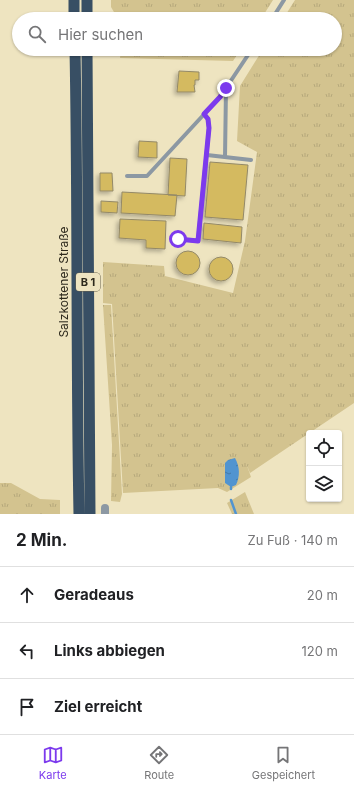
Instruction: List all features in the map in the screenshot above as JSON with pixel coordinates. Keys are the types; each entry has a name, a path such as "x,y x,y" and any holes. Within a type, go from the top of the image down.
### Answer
{"highway":[{"path":"74,0 74,12"},
{"path":"88,0 88,12"},
{"name":"Salzkottener Straße","path":"75,56 79,514"},
{"name":"Salzkottener Straße","path":"87,56 90,514"}],"lane":[{"path":"276,12 284,0"},
{"path":"127,176 147,176 220,97 247,56"},
{"path":"225,157 226,88"},
{"path":"178,239 198,241 209,128 208,119 204,114"},
{"path":"207,155 251,160"}],"green space":[{"path":"111,0 273,0 265,12 114,12 111,7"},
{"path":"295,0 354,0 354,403 314,430 306,430 306,435 250,473 246,463 251,477 227,492 218,488 123,493 112,304 103,303 103,262 164,266 165,276 233,293 245,241 257,152 237,141 240,86 259,56 342,56 342,12 287,12"},
{"path":"120,56 236,56 233,61 120,58"},
{"path":"103,305 111,305 122,494 120,502 111,501 112,445"},
{"path":"0,483 11,483 40,499 60,500 60,514 0,514"},
{"path":"245,492 254,514 232,514 227,503"}],"water":[{"path":"235,458 239,468 239,475 236,485 231,487 225,483 225,463 228,460"}],"building":[{"path":"179,71 199,72 199,80 195,80 194,85 195,92 177,92"},
{"path":"139,141 157,142 157,158 138,157"},
{"path":"170,158 187,159 185,196 168,195"},
{"path":"210,162 248,165 243,220 205,217"},
{"path":"100,173 112,173 113,191 100,191"},
{"path":"122,192 177,195 175,216 121,213"},
{"path":"101,201 118,202 117,213 101,212"},
{"path":"120,219 166,221 165,249 146,248 146,240 119,238"},
{"path":"204,223 242,227 241,243 203,239"},
{"path":"188,251 193,252 199,258 199,268 193,274 188,275 183,274 177,268 176,263 177,258 183,252"},
{"path":"221,257 230,260 233,269 230,278 221,281 212,278 209,269 212,260"}],"waterway":[{"path":"231,500 236,514"}],"route":[{"path":"178,239 198,241 209,128 208,119 204,114 220,97 226,88"}]}
